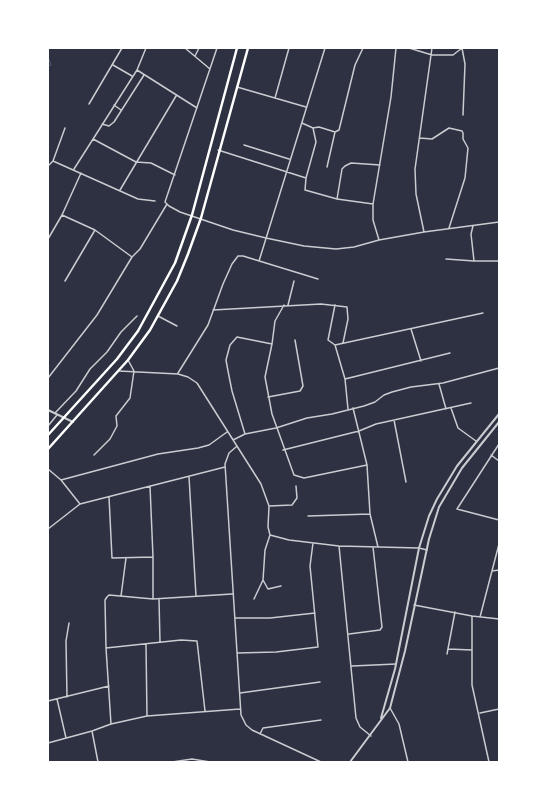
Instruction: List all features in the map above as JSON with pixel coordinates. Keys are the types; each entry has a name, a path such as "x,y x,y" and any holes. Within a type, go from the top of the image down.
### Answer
{"main road":[{"path":"48,435 117,359 138,331 175,263 192,215 237,48"},
{"path":"48,449 119,371 158,316 188,254 201,218 218,150 248,48"}],"street":[{"path":"89,104 122,48"},
{"path":"74,169 137,70 146,48"},
{"path":"185,48 210,69"},
{"path":"195,56 199,48"},
{"path":"48,378 97,315 132,257 140,249 167,204 165,202 217,48"},
{"path":"275,98 289,48"},
{"path":"259,260 289,159 326,48"},
{"path":"327,167 336,132 339,130 356,65 363,48"},
{"path":"379,240 373,220 373,204 394,72 396,48"},
{"path":"409,48 432,55 453,55 462,48 465,64 462,99 463,115"},
{"path":"424,232 415,186 415,169 422,108 432,48"},
{"path":"113,64 132,76"},
{"path":"137,70 197,108"},
{"path":"102,124 109,126 144,74"},
{"path":"236,87 306,108"},
{"path":"120,190 176,96"},
{"path":"114,105 121,110"},
{"path":"302,123 313,128 319,127 336,132"},
{"path":"48,166 53,160 65,128"},
{"path":"313,128 316,144 306,178 305,190 337,199 373,204"},
{"path":"419,138 432,139 449,128 462,131 463,133 463,139 468,148 466,178 449,228"},
{"path":"92,139 136,162 151,163 175,175"},
{"path":"244,145 289,159"},
{"path":"218,150 306,178"},
{"path":"53,160 138,199 155,201"},
{"path":"337,199 342,170 345,166 351,163 380,166"},
{"path":"48,239 62,215 81,173"},
{"path":"167,204 180,212 266,238 304,246 336,249 354,247 379,240 424,232 499,222"},
{"path":"62,215 95,230 132,257"},
{"path":"473,226 471,234 474,261"},
{"path":"65,282 95,230"},
{"path":"178,374 208,325 236,258 241,256 259,260 318,279"},
{"path":"446,260 499,261"},
{"path":"288,305 294,281"},
{"path":"213,310 288,305 335,305 348,309 343,343"},
{"path":"335,305 328,340 335,345 345,379 348,409"},
{"path":"284,306 275,321 265,377 268,397 276,428 283,450 294,475 300,478 367,465"},
{"path":"335,345 483,313"},
{"path":"48,426 56,414 76,391 90,369 107,352 121,332 137,316"},
{"path":"158,316 177,326"},
{"path":"411,329 421,360"},
{"path":"245,434 232,391 226,360 230,344 235,337 272,344"},
{"path":"268,397 300,391 303,386 295,340"},
{"path":"345,379 450,353"},
{"path":"94,455 110,439 116,429 116,416 130,398 134,371 128,360"},
{"path":"233,440 245,434 276,428 302,419 332,414 375,402 384,395 392,392 439,383 499,368"},
{"path":"119,371 178,374 188,377 201,387 236,447 261,484 269,506 268,527 270,535 265,550 263,580 254,599"},
{"path":"439,383 446,409"},
{"path":"283,450 359,431 376,424 471,403"},
{"path":"353,408 367,465 370,514 378,547"},
{"path":"451,408 458,428 476,441"},
{"path":"48,410 73,422"},
{"path":"381,719 396,664 419,548 429,516 437,499 457,466 499,414"},
{"path":"394,420 406,482"},
{"path":"350,762 371,736 381,719 390,708 405,651 432,525 446,493 462,468 499,422"},
{"path":"60,480 158,454 209,445 227,432"},
{"path":"499,444 457,509 499,520"},
{"path":"236,447 225,459 225,467 241,715 246,725 260,734 321,762"},
{"path":"491,455 499,461"},
{"path":"48,529 80,504 225,467"},
{"path":"48,469 60,480 80,504"},
{"path":"189,476 196,596"},
{"path":"150,486 153,599"},
{"path":"269,506 292,505 297,498 296,486"},
{"path":"109,497 111,555 115,558 153,557"},
{"path":"308,516 370,514"},
{"path":"270,535 313,544 419,548 427,550"},
{"path":"237,653 276,652 318,647 310,566 313,544"},
{"path":"480,617 499,544"},
{"path":"339,546 358,723 371,736"},
{"path":"349,634 380,630 382,627 373,547"},
{"path":"121,597 126,558"},
{"path":"492,571 499,570"},
{"path":"263,580 268,589 281,586"},
{"path":"111,724 106,648 105,600 109,595 159,599 232,594"},
{"path":"159,599 160,642"},
{"path":"414,605 472,616 499,619"},
{"path":"447,654 455,612"},
{"path":"235,618 270,618 315,613"},
{"path":"472,616 472,685 480,713 489,762"},
{"path":"67,696 66,641 69,623"},
{"path":"106,648 146,645 160,642 195,641 198,643 205,711"},
{"path":"146,645 147,716"},
{"path":"448,648 472,650"},
{"path":"352,666 396,664"},
{"path":"240,693 320,682"},
{"path":"48,702 109,686"},
{"path":"57,699 66,738"},
{"path":"390,708 399,724 408,762"},
{"path":"48,743 92,731 111,724 147,716 240,709"},
{"path":"480,713 499,709"},
{"path":"260,734 263,728 321,720"},
{"path":"92,731 98,762"},
{"path":"172,762 210,762"}],"waterway":[{"path":"48,57 51,65 48,66"}]}
